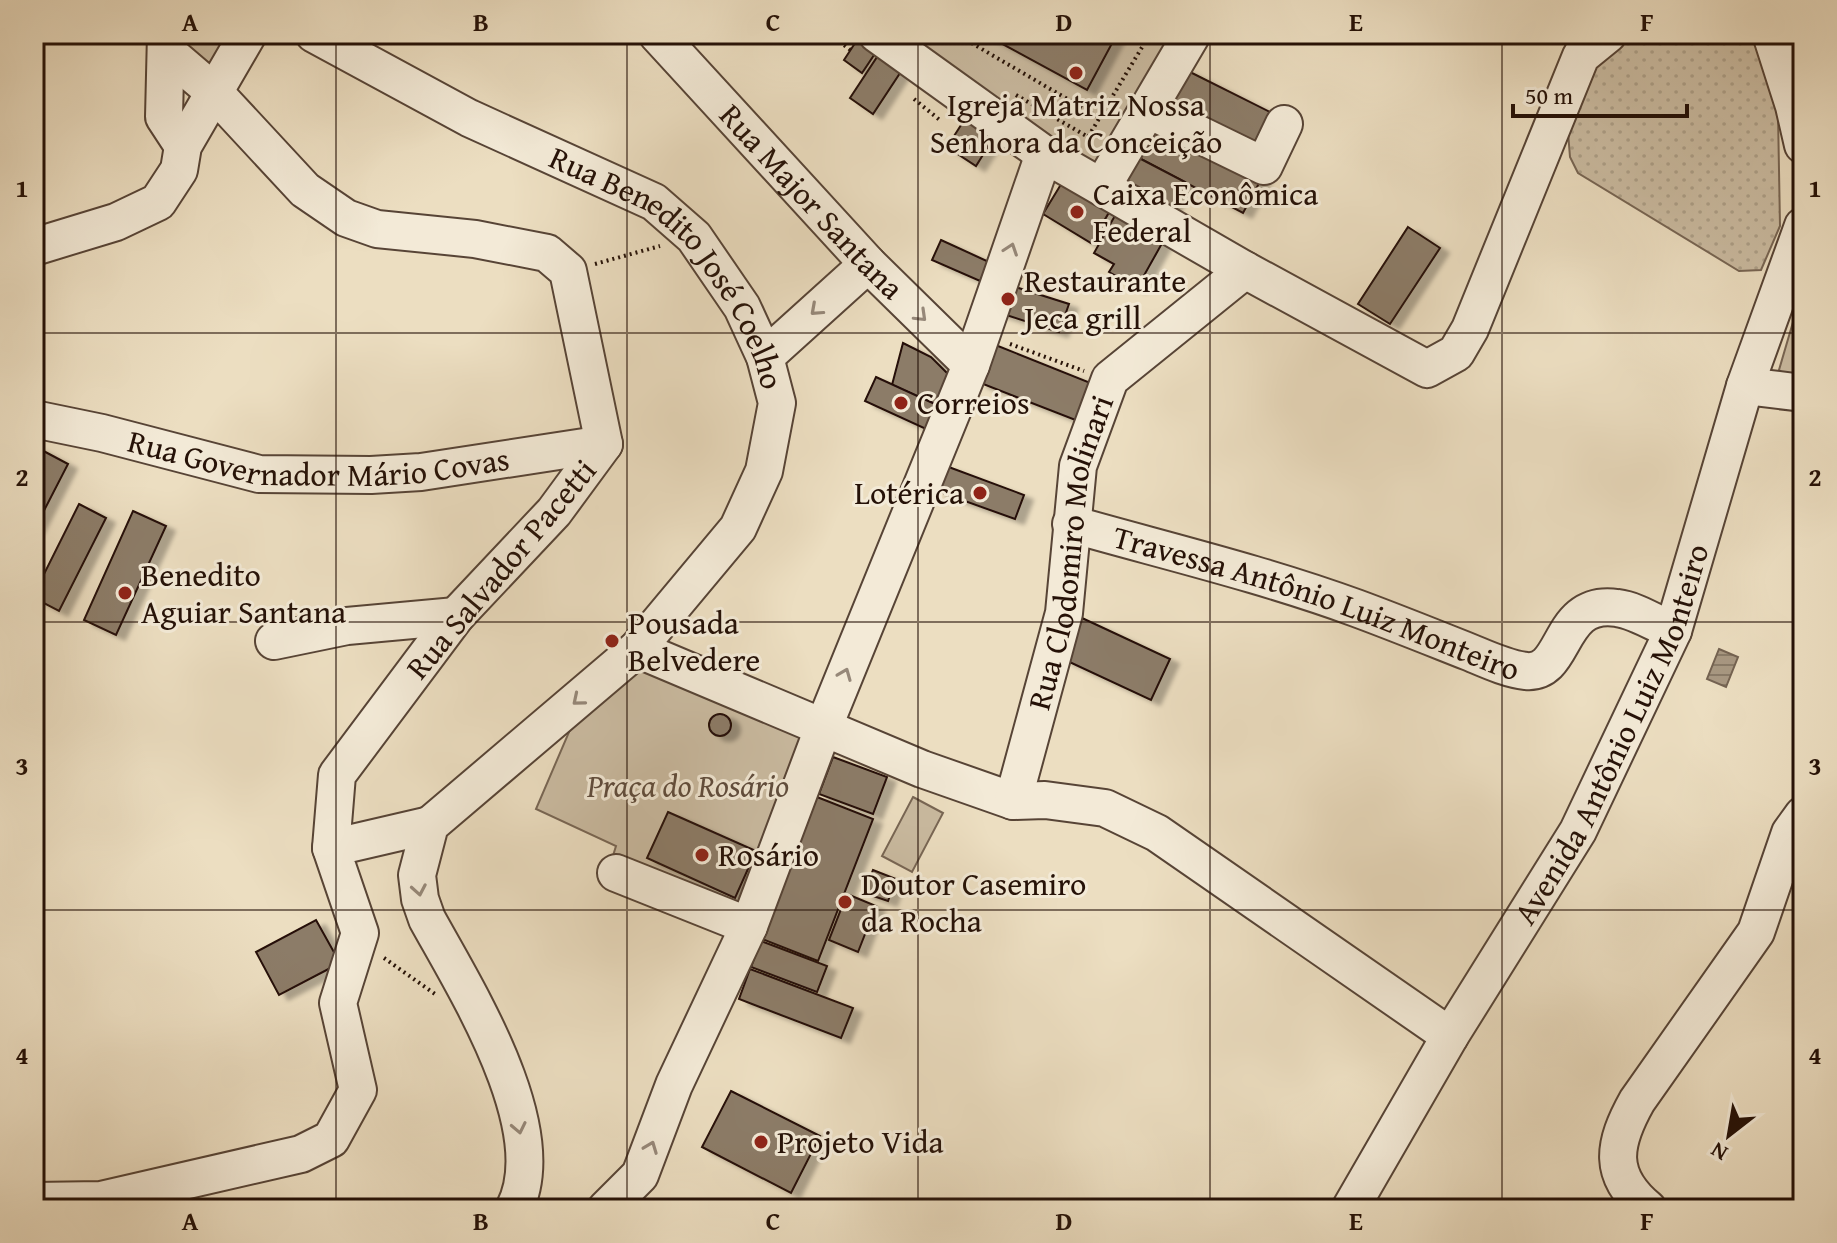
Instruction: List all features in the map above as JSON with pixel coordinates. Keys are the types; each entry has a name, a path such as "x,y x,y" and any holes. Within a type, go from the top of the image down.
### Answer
{"street":[{"path":"34,247 116,222 158,202 179,170 183,146 248,34"},
{"name":"Rua Benedito José Coelho","path":"314,34 469,118 654,202 694,237 742,307 765,357 777,403 764,471 738,528 637,649 430,825"},
{"name":"Rua Major Santana","path":"657,34 868,264 976,349"},
{"path":"877,34 1044,154 1245,270 1427,369 1456,353 1470,329 1581,56 1608,34"},
{"path":"1102,187 1192,34"},
{"path":"1771,34 1799,104 1803,145"},
{"path":"166,43 305,190 346,218 377,229 475,239 547,253 568,271"},
{"path":"166,43 164,117 183,146"},
{"path":"1149,110 1264,166 1284,124"},
{"path":"606,1209 640,1175 674,1085 749,926 824,726 976,349 1044,154"},
{"name":"Avenida Antônio Luiz Monteiro","path":"1350,1209 1450,1036 1578,831 1673,631 1745,386 1803,226"},
{"path":"765,357 868,264"},
{"name":"Rua Clodomiro Molinari","path":"1013,801 1064,613 1078,466 1110,379 1245,270"},
{"name":"Rua Salvador Pacetti","path":"331,848 337,775 456,616 554,512 604,444 568,271"},
{"path":"1745,386 1803,393"},
{"name":"Rua Governador Mário Covas","path":"34,419 102,433 259,474 421,472 604,444"},
{"name":"Travessa Antônio Luiz Monteiro","path":"1071,524 1315,595 1527,671 1540,668 1551,659 1578,616 1592,607 1621,608 1673,631"},
{"path":"274,641 347,626 456,616"},
{"path":"637,649 922,769 1013,801 1045,800 1105,808 1157,833 1450,1036"},
{"path":"1648,1209 1619,1175 1620,1141 1626,1120 1756,932 1790,833 1803,815"},
{"path":"34,1201 101,1200 301,1154 331,1139 358,1090 338,1003 360,933 331,848 430,825 417,875 420,899 427,919 496,1045 520,1125 524,1155 524,1177 514,1209"},
{"path":"616,873 749,926"}],"path":[{"path":"956,34 1100,118 1150,34"},
{"path":"568,271 694,237"},
{"path":"976,349 1093,375"},
{"path":"360,933 390,964 438,996"}],"green space":[{"path":"180,34 233,34 212,67 180,42"},
{"path":"895,34 1178,34 1096,162 1087,164"},
{"path":"1638,34 1753,34 1764,56 1778,114 1780,226 1761,270 1739,271 1578,173 1570,157 1568,132 1588,69 1608,50"},
{"path":"1803,288 1803,376 1784,374 1779,370"},
{"name":"Praça do Rosário","path":"647,667 802,733 744,907 612,859 616,846 536,809 572,725 621,676"},
{"path":"913,797 943,813 912,872 882,856"}],"shaded area":[{"path":"1719,649 1738,657 1726,687 1707,679"}],"building":[{"name":"Igreja Matriz Nossa Senhora da Conceição","path":"984,34 1117,34 1087,90"},
{"path":"859,37 878,49 862,73 844,60"},
{"path":"881,51 904,67 873,114 850,98"},
{"path":"1184,69 1274,114 1254,156 1163,111"},
{"path":"970,111 999,129 976,166 947,147"},
{"path":"1159,121 1263,176 1243,213 1139,158"},
{"path":"1139,158 1185,182 1169,211 1124,187"},
{"name":"Caixa Econômica Federal","path":"1063,181 1111,209 1091,243 1043,214"},
{"path":"1117,212 1165,238 1137,288 1109,272 1114,264 1094,253"},
{"path":"1408,227 1440,248 1390,324 1358,304"},
{"path":"941,240 989,262 980,281 932,260"},
{"path":"1006,284 1069,304 1059,332 997,312"},
{"path":"903,343 931,357 949,375 937,405 892,385"},
{"path":"993,344 1093,384 1078,421 978,382"},
{"name":"Correios","path":"876,377 937,405 926,429 865,401"},
{"path":"36,447 68,464 34,530 34,451"},
{"name":"Lotérica","path":"946,466 1024,495 1015,519 937,491"},
{"path":"79,504 106,518 59,611 34,598 34,594"},
{"path":"133,511 166,526 116,635 84,620"},
{"path":"1082,618 1170,659 1151,700 1063,659"},
{"path":"720,714 731,725 720,736 709,725"},
{"path":"833,757 887,777 873,814 819,794"},
{"path":"817,797 873,819 818,961 762,939"},
{"name":"Rosário","path":"668,812 756,851 735,898 647,858"},
{"path":"873,870 896,879 888,901 864,893"},
{"path":"847,894 876,906 858,952 829,940"},
{"path":"316,920 340,963 279,995 256,952"},
{"path":"761,941 827,966 817,992 751,967"},
{"path":"750,969 853,1008 841,1038 739,999"},
{"name":"Projeto Vida","path":"731,1091 820,1136 791,1193 702,1147"}],"place":[{"name":"Igreja Matriz Nossa Senhora da Conceição","path":"1076,73"},
{"name":"Caixa Econômica Federal","path":"1077,212"},
{"name":"Restaurante Jeca grill","path":"1008,299"},
{"name":"Correios","path":"901,403"},
{"name":"Lotérica","path":"980,493"},
{"name":"Benedito Aguiar Santana","path":"125,593"},
{"name":"Pousada Belvedere","path":"612,641"},
{"name":"Rosário","path":"702,855"},
{"name":"Doutor Casemiro da Rocha","path":"845,902"},
{"name":"Projeto Vida","path":"761,1142"}]}
